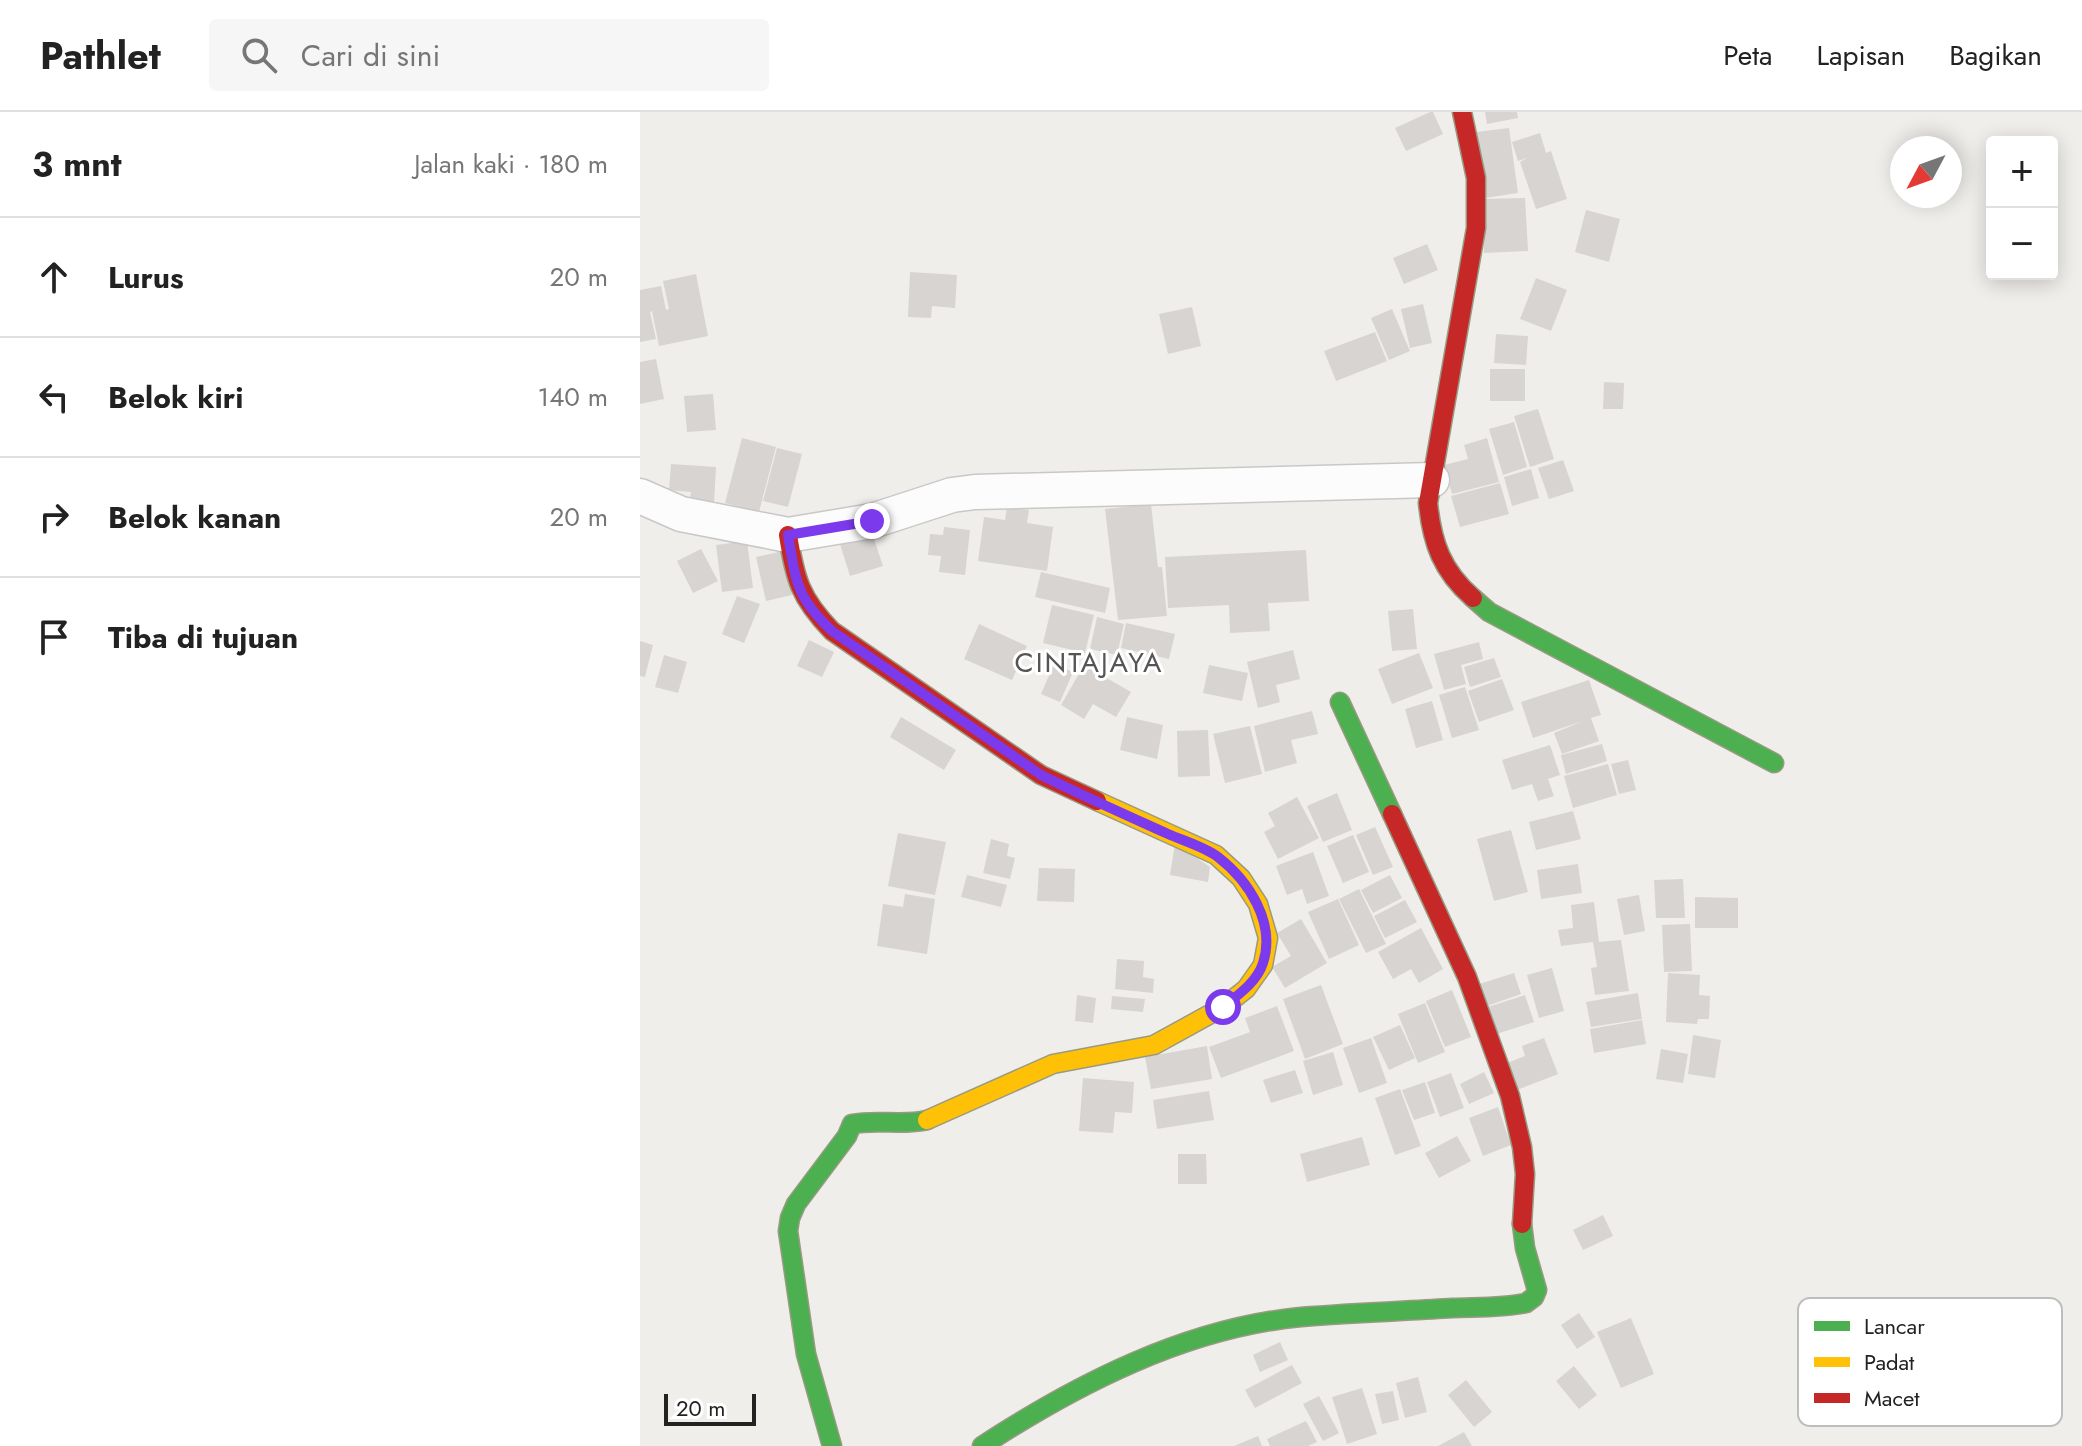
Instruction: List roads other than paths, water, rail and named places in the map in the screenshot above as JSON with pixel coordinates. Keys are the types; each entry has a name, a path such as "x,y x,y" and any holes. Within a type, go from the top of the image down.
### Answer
{"street":[{"path":"1462,112 1476,178 1476,228 1428,503 1429,526 1438,551 1455,581 1489,612 1774,763"},
{"path":"640,496 681,514 799,533 872,521 952,495 975,492 1432,480"},
{"path":"799,533 796,581 806,602 832,631 1041,775 1216,855 1241,878 1258,904 1268,938 1263,965 1246,989 1223,1007 1154,1045 1053,1064 926,1121 915,1124 862,1121 850,1130 796,1204 787,1225 806,1354 832,1446"},
{"path":"982,1446 1075,1391 1165,1350 1237,1327 1301,1317 1523,1304 1535,1296 1537,1290 1525,1248 1522,1223 1525,1174 1522,1147 1510,1096 1467,977 1340,702"}],"district":[{"name":"CINTAJAYA","path":"1089,662"}]}
